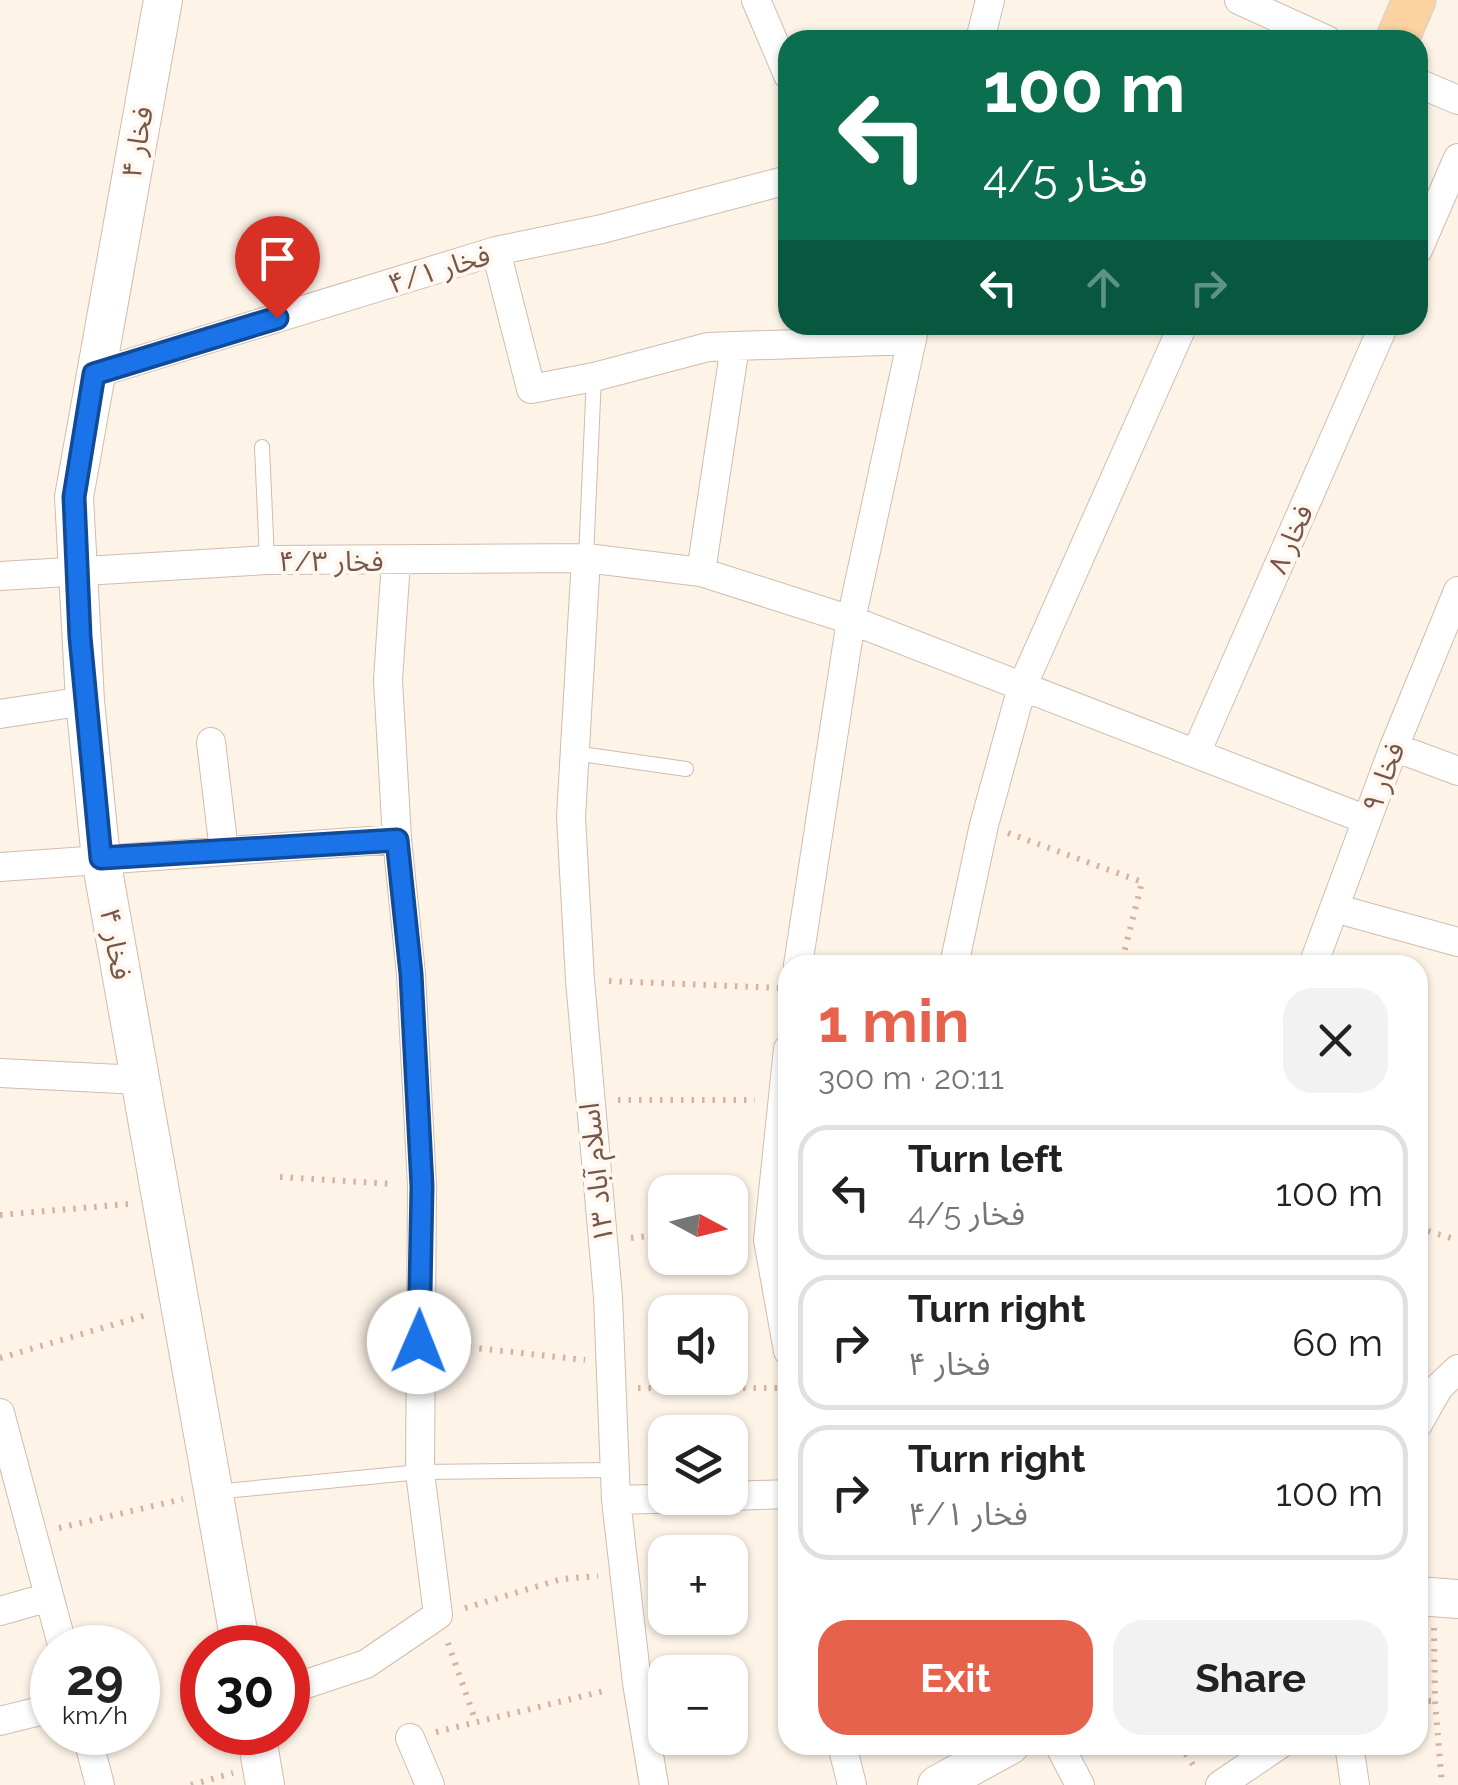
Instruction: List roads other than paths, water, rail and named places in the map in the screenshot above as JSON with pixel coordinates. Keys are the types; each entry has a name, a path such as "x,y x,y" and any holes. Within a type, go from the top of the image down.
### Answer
{"main road":[{"path":"1401,30 1414,0"}],"street":[{"name":"فخار ۴","path":"163,0 74,497 76,574 101,858 236,1625"},
{"path":"756,0 778,52"},
{"path":"982,30 990,0"},
{"path":"1239,0 1300,30"},
{"path":"1428,87 1458,100"},
{"path":"1428,227 1458,158"},
{"name":"فخار ۴/۱","path":"94,374 496,252 602,230 778,183"},
{"path":"496,252 530,389 594,377 708,347 886,335"},
{"path":"800,955 852,620 913,335"},
{"path":"956,955 984,825 1022,687 1179,335"},
{"name":"فخار ۸","path":"1196,754 1380,335"},
{"path":"701,572 735,346"},
{"name":"فخار ۴/۳","path":"0,576 267,560 586,558 701,572 852,620 1366,820"},
{"name":"اسلام آباد ۱۳","path":"586,558 571,817 580,980 608,1297 616,1500 637,1684 654,1785"},
{"path":"310,1683 366,1664 438,1615 420,1472 422,1186 411,974 397,840 388,680 396,561"},
{"name":"فخار ۹","path":"1317,955 1394,747 1458,591"},
{"path":"0,714 85,701"},
{"path":"210,742 224,851"},
{"path":"1394,747 1458,772"},
{"path":"0,867 397,840"},
{"path":"1334,908 1458,942"},
{"path":"0,1074 140,1080"},
{"path":"778,1140 768,1240 778,1296"},
{"path":"1428,1400 1438,1377"},
{"path":"0,1413 57,1625"},
{"path":"748,1495 778,1494"},
{"path":"616,1500 648,1499"},
{"path":"0,1611 50,1596"},
{"path":"0,1721 30,1714"},
{"path":"410,1738 430,1785"},
{"path":"92,1755 100,1785"},
{"path":"260,1755 265,1785"},
{"path":"844,1755 852,1785"},
{"path":"937,1785 992,1755"},
{"path":"1064,1755 1080,1785"},
{"path":"1220,1785 1264,1755"},
{"path":"1350,1755 1355,1785"}],"lane":[{"path":"586,558 594,377"},
{"path":"262,448 267,560"},
{"path":"573,753 686,769"},
{"path":"213,1492 420,1472 616,1470"}]}
